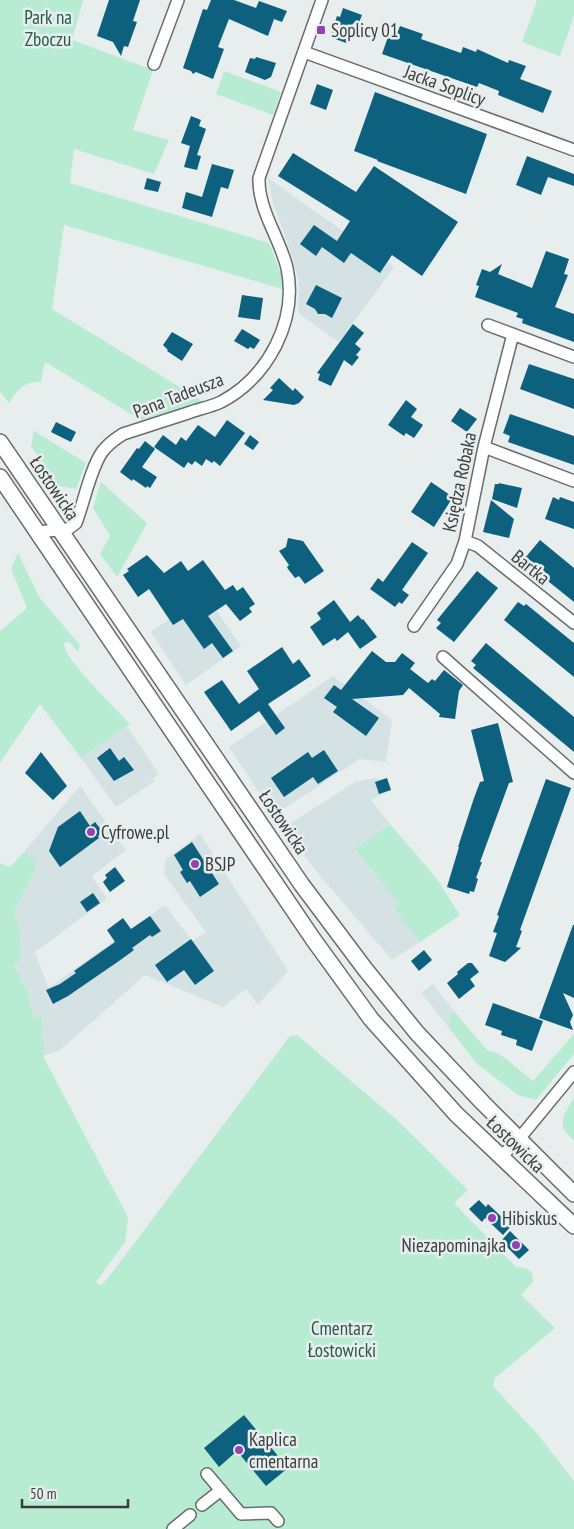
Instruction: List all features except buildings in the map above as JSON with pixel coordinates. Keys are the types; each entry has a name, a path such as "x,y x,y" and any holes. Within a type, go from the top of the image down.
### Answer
{"main road":[{"name":"Łostowicka","path":"0,442 302,886 365,969 417,1032 518,1139 574,1194"},
{"name":"Łostowicka","path":"0,478 313,940 371,1019 456,1114 574,1226"}],"street":[{"path":"154,64 178,0"},
{"name":"Pana Tadeusza","path":"60,530 68,529 76,523 101,453 113,440 123,434 210,406 228,398 259,371 276,345 287,314 288,276 261,198 259,178 322,0"},
{"name":"Jacka Soplicy","path":"304,52 574,150"},
{"path":"488,325 574,357"},
{"name":"Księdza Robaka","path":"414,626 457,564 465,541 484,447 513,334"},
{"path":"484,447 574,481"},
{"path":"37,532 60,530"},
{"name":"Bartka","path":"465,541 478,546 574,623"},
{"path":"442,657 574,773"},
{"path":"501,1157 574,1072"},
{"path":"207,1474 240,1514 271,1513 278,1521"},
{"path":"202,1505 221,1490"},
{"path":"173,1529 190,1515"}],"shaded area":[{"path":"268,178 394,267 339,342 298,313 299,282 288,244 273,204"},
{"path":"205,594 241,646 186,685 151,632"},
{"path":"333,676 392,720 386,762 360,759 274,815 229,747"},
{"path":"127,726 159,774 152,779 154,782 116,807 81,758"},
{"path":"375,778 383,780 387,778 391,790 371,800 390,824 356,849 400,904 395,908 420,942 392,960 321,877 285,831 288,825 355,782"},
{"path":"80,786 126,850 92,876 107,899 35,952 48,988 165,905 192,941 206,932 164,874 166,859 200,834 288,971 258,1005 246,989 223,1007 145,975 59,1051 43,1056 44,1046 41,1018 34,1018 28,994 14,963 13,915 35,869 35,860 24,852"},
{"path":"433,984 453,1010 450,1016 450,1029 421,993"}],"green space":[{"name":"Park na Zboczu","path":"0,0 83,0 72,40 153,70 133,130 169,140 154,174 74,149 70,183 269,243 281,274 282,289 64,225 52,309 204,402 141,420 45,362 41,382 30,383 22,387 9,403 0,392"},
{"path":"537,0 574,0 574,16 560,56 522,42"},
{"path":"224,71 281,92 273,115 216,94"},
{"path":"34,431 86,463 76,489 59,486 31,446"},
{"path":"101,482 147,523 117,577 100,554 110,536 93,508"},
{"path":"18,553 40,598 80,645 78,651 69,642 64,643 72,661 130,724 81,758 40,704 0,763 0,631 27,608 11,568"},
{"path":"390,824 437,879 460,915 420,942 394,908 400,904 355,849"},
{"name":"Cmentarz Łostowicki","path":"24,852 35,860 35,869 13,915 19,925 20,961 14,964 28,994 34,1018 41,1018 44,1046 43,1056 128,1217 125,1242 96,1282 101,1285 108,1278 290,1036 297,1035 397,1120 468,1190 454,1203 516,1267 525,1268 532,1272 533,1282 521,1295 555,1328 495,1378 493,1386 540,1437 574,1481 574,1529 0,1529 0,863 10,867"},
{"path":"453,1010 487,1050 500,1054 533,1081 574,1034 574,1054 536,1100 518,1095 476,1063 450,1029 450,1016"},
{"path":"574,1097 574,1141 563,1129 563,1117"}],"place":[{"name":"Soplicy 01","path":"321,30"},
{"name":"Cyfrowe.pl","path":"91,832"},
{"name":"BSJP","path":"195,864"},
{"name":"Hibiskus","path":"492,1218"},
{"name":"Niezapominajka","path":"516,1245"},
{"name":"Kaplica cmentarna","path":"239,1450"}]}
